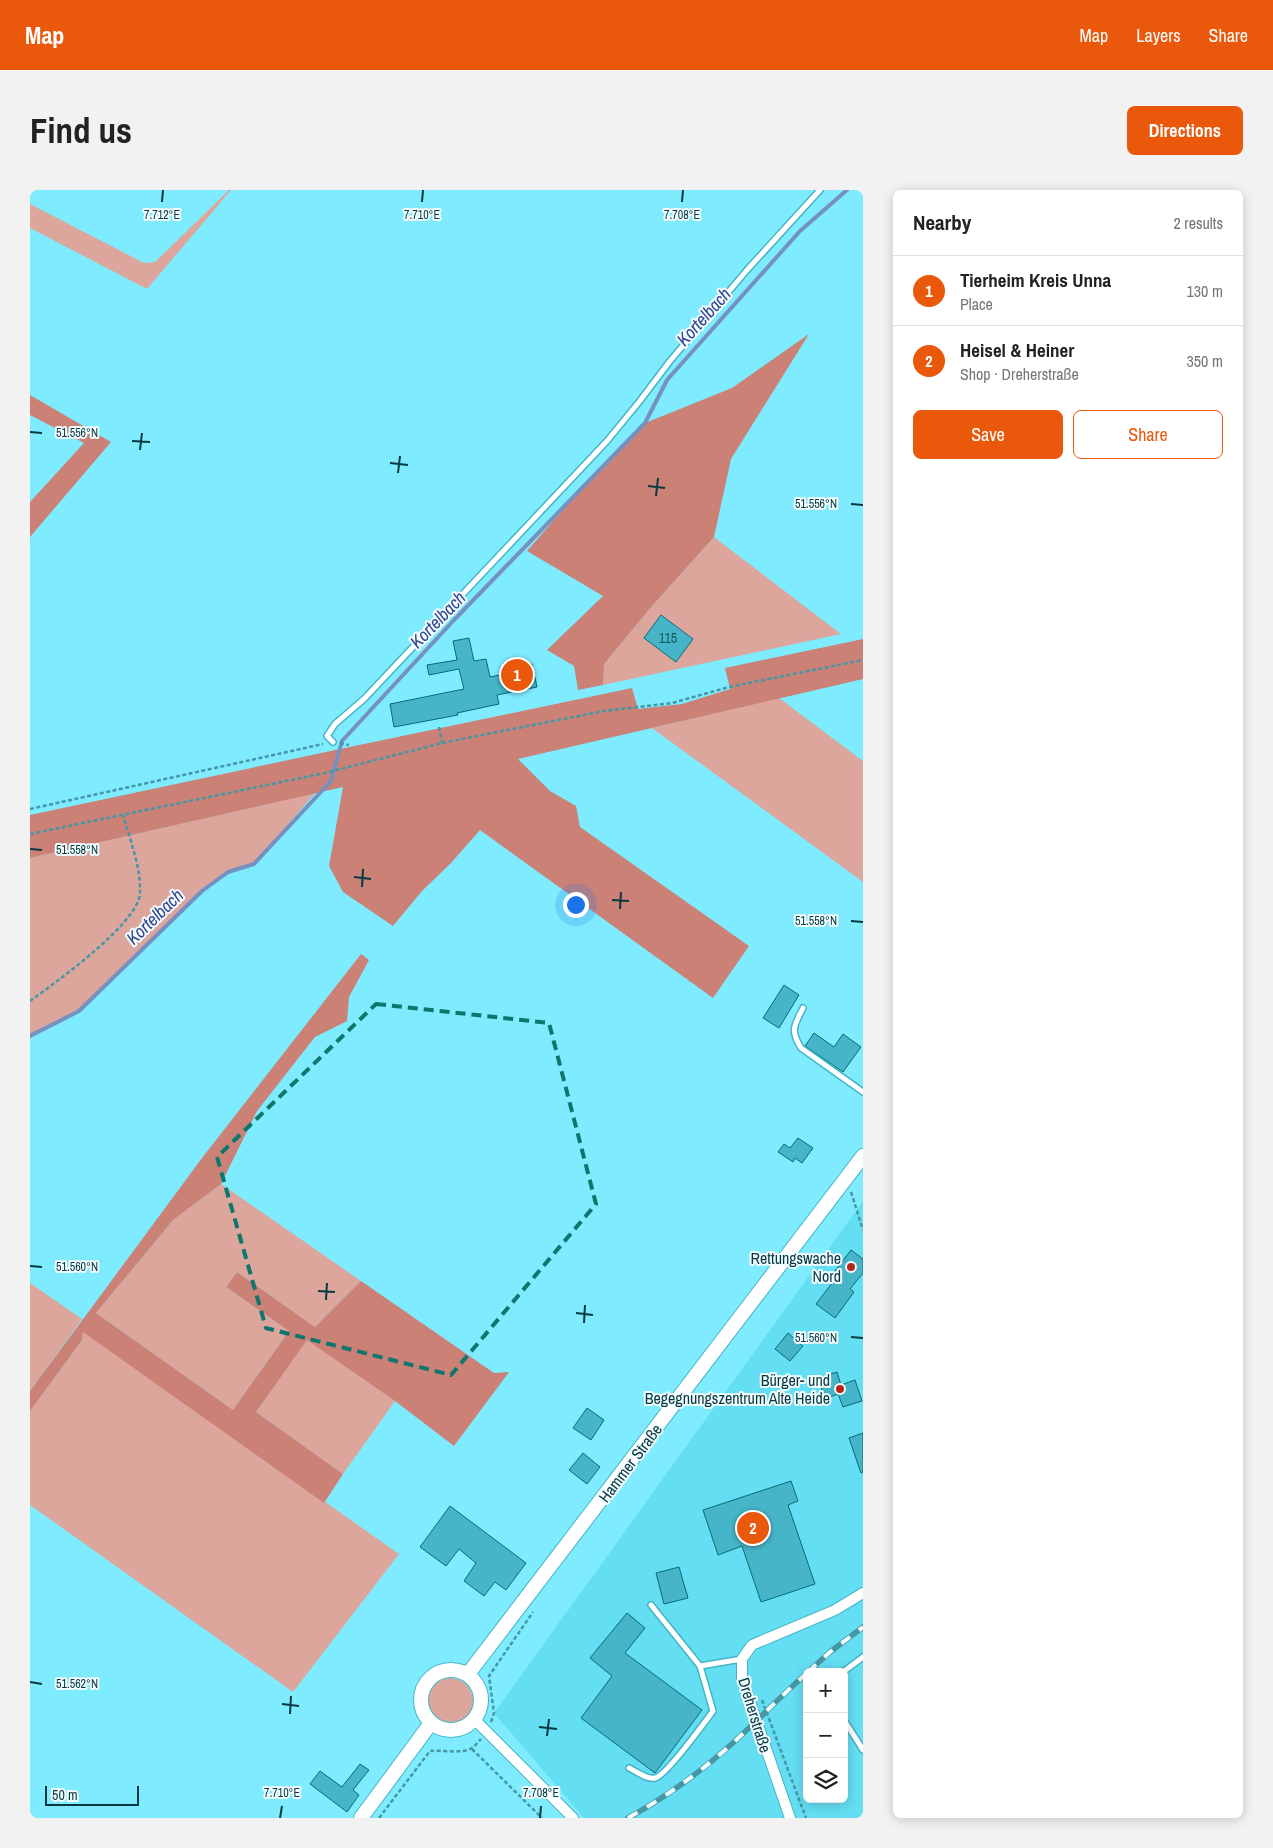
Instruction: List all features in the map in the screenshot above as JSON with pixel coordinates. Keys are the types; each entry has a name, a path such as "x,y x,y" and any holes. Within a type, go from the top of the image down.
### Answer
{"main road":[{"name":"Hammer Straße","path":"468,1674 863,1156"},
{"path":"459,1670 468,1674 477,1684 482,1696 481,1709 475,1720 458,1730 439,1729 431,1723 422,1711 420,1696 423,1687 438,1672 459,1670"},
{"path":"362,1818 431,1723"}],"street":[{"name":"Dreherstraße","path":"790,1818 742,1679 742,1659 752,1645 835,1610 863,1593"},
{"path":"475,1720 573,1818"}],"lane":[{"path":"333,742 327,736 335,724 364,699 607,441 670,361 747,270 820,190"},
{"path":"803,1008 794,1027 794,1032 801,1048 863,1092"},
{"path":"630,1768 651,1779 657,1778 667,1770 713,1711 700,1666 651,1605"},
{"path":"848,1668 863,1657"},
{"path":"700,1666 742,1659"},
{"path":"848,1726 863,1750"}],"path":[{"path":"30,834 325,773 442,743 604,711 672,703 729,687 863,660"},
{"path":"439,728 442,743"},
{"path":"30,809 333,742"},
{"path":"30,1001 77,966 115,933 134,909 140,895 139,874 123,815"},
{"path":"845,1200 851,1192 863,1230"},
{"path":"379,1818 430,1751 445,1749 458,1752 472,1749 487,1733 494,1713 489,1676 536,1608"},
{"path":"760,1694 806,1818"},
{"path":"472,1749 542,1818"}],"highlighted area":[{"path":"376,1004 549,1023 596,1204 451,1375 266,1328 217,1157"}],"shaded area":[{"path":"231,190 147,289 30,228 30,204 144,263 155,262"},
{"path":"809,334 731,459 714,537 652,606 604,664 603,685 578,690 574,666 547,650 603,596 527,551 566,506 645,423 732,388"},
{"path":"30,395 111,442 30,537 30,502 84,443 30,415"},
{"path":"714,537 841,634 603,685 604,664 652,606"},
{"path":"863,639 863,679 518,759 550,791 576,806 580,827 749,946 713,998 480,830 451,863 422,891 393,926 343,892 329,866 343,787 30,858 30,815 632,688 638,709 682,704 730,689 725,668"},
{"path":"779,698 863,761 863,882 652,728"},
{"path":"315,793 254,864 228,872 202,891 79,1011 30,1036 30,858"},
{"path":"361,954 369,960 349,997 347,1021 315,1037 257,1111 221,1184 173,1220 96,1313 233,1410 289,1331 226,1287 237,1272 315,1327 361,1281 494,1373 509,1372 454,1446 395,1401 307,1340 256,1412 343,1474 324,1503 83,1332 82,1340 30,1411 30,1391 202,1158"},
{"path":"221,1184 361,1281 315,1327 237,1272 226,1287 289,1331 233,1410 96,1313 173,1220"},
{"path":"863,1201 863,1818 584,1818 494,1713"},
{"path":"30,1283 82,1319 30,1391"},
{"path":"83,1331 399,1554 293,1692 30,1505 30,1411 82,1340"},
{"path":"307,1339 395,1401 343,1474 256,1412"},
{"path":"450,1678 463,1682 469,1688 473,1701 469,1714 463,1720 450,1724 437,1720 431,1714 427,1701 431,1688 437,1682"}],"building":[{"path":"661,615 693,639 676,662 644,638"},
{"path":"469,638 474,661 486,659 490,677 509,673 508,669 532,664 537,687 497,695 499,704 457,713 458,715 394,727 390,704 464,689 459,669 429,675 427,665 457,660 453,641"},
{"path":"784,985 799,995 779,1028 763,1018"},
{"path":"814,1033 834,1047 843,1034 861,1047 843,1072 805,1046"},
{"path":"798,1138 813,1148 802,1163 795,1158 793,1162 778,1152 784,1144 790,1148"},
{"path":"851,1250 863,1259 863,1273 850,1289 854,1292 835,1318 816,1304 836,1278 832,1275"},
{"path":"788,1333 803,1346 790,1361 775,1349"},
{"name":"Bürger- und Begegnungszentrum Alte Heide","path":"837,1372 841,1385 855,1380 862,1401 843,1407 838,1394 825,1399 818,1378"},
{"path":"587,1408 604,1420 591,1440 573,1428"},
{"path":"863,1433 863,1472 861,1473 849,1438"},
{"path":"583,1453 600,1467 587,1484 569,1470"},
{"path":"791,1481 798,1501 788,1505 815,1584 761,1602 742,1546 718,1555 703,1510"},
{"path":"450,1506 526,1563 506,1590 495,1582 484,1596 464,1581 476,1563 459,1549 446,1566 420,1547"},
{"path":"679,1567 688,1598 664,1604 656,1573"},
{"path":"627,1613 645,1628 625,1653 702,1710 655,1773 581,1718 612,1676 590,1658"},
{"path":"360,1764 369,1770 353,1790 359,1795 347,1812 310,1784 320,1771 342,1787"}],"waterway":[{"name":"Kortelbach","path":"30,1036 79,1011 202,891 228,872 254,864 331,781 342,741 454,620 645,423 667,380 800,231 847,190"}],"railway":[{"path":"812,1668 863,1627"},
{"path":"628,1818 670,1792 709,1763 803,1677"}],"place":[{"name":"Tierheim Kreis Unna","path":"517,675"},
{"name":"Rettungswache Nord","path":"851,1267"},
{"name":"Bürger- und Begegnungszentrum Alte Heide","path":"840,1389"},
{"name":"Heisel & Heiner","path":"753,1528"}]}
